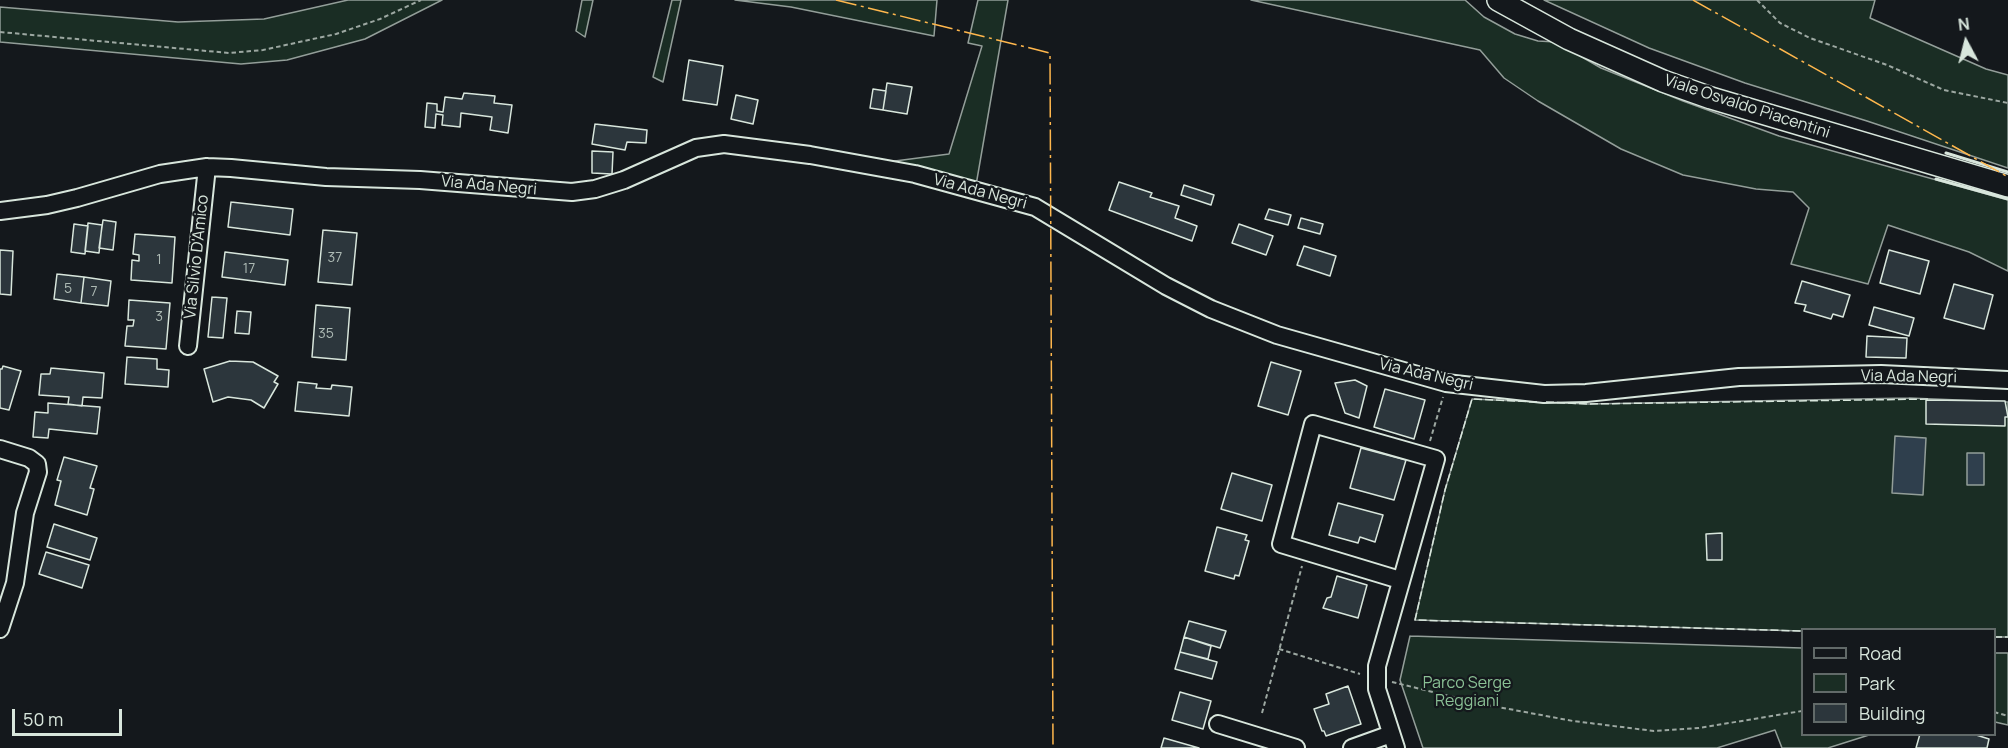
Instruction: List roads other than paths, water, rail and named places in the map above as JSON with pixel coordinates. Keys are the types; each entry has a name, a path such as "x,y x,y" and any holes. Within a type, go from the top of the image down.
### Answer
{"main road":[{"name":"Viale Osvaldo Piacentini","path":"1498,0 1569,39 1663,81 1711,98 2008,186"}],"street":[{"name":"Via Ada Negri","path":"0,211 57,203 160,174 207,167 326,177 420,180 572,192 596,189 624,180 696,148 724,144 810,155 915,174 1035,207 1166,286 1211,309 1277,335 1446,383 1544,394 1586,393 1739,377 1881,374 2008,380"},
{"name":"Via Silvio D'Amico","path":"188,346 207,167"},
{"path":"1352,748 1394,741 1376,678 1380,651 1436,459 1313,424 1281,544 1400,580"},
{"path":"0,449 29,458 37,464 38,472 25,513 15,583 0,629"},
{"path":"1218,724 1296,748"}],"water":[{"path":"1895,436 1926,438 1923,495 1892,493"},
{"path":"1967,453 1984,453 1984,485 1967,485"}],"park label":[{"name":"Parco Serge Reggiani","path":"1467,693"}]}
